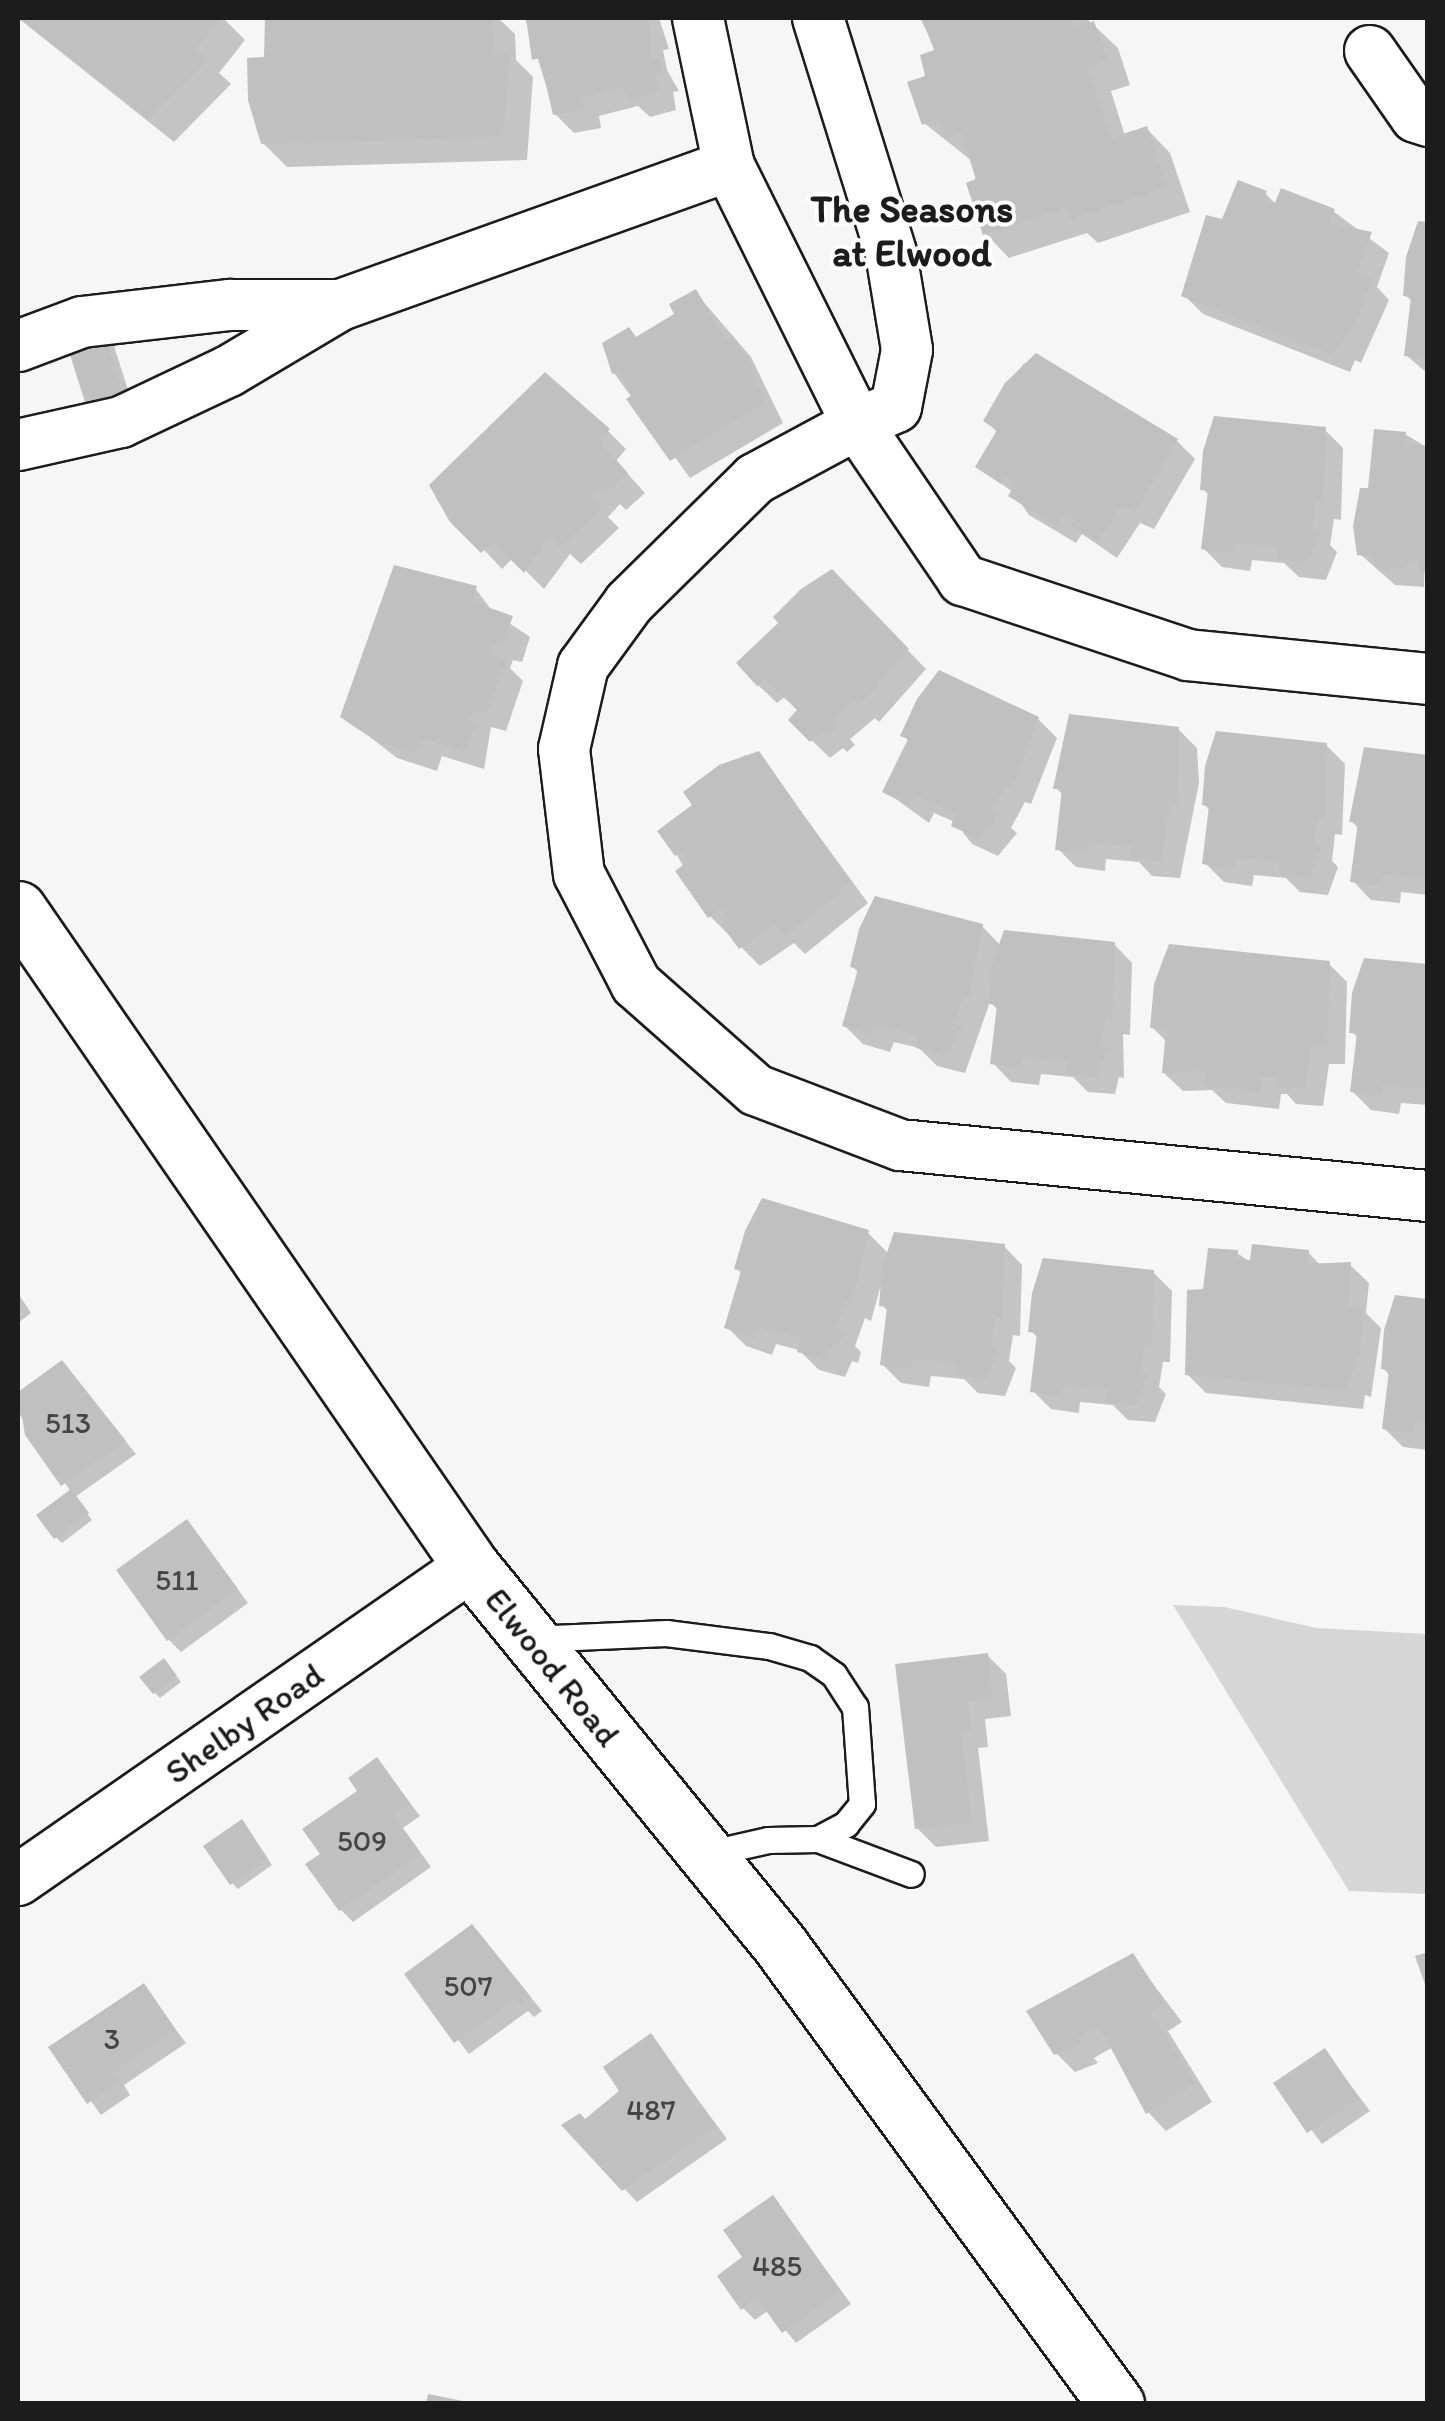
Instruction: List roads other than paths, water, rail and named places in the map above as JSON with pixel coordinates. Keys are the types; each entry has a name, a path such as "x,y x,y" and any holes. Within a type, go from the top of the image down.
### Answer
{"main road":[{"name":"Elwood Road","path":"18,910 471,1566 780,1946 1116,2404"}],"street":[{"path":"698,18 729,166 856,424 963,580 1188,655 1428,678"},
{"path":"818,18 891,253 907,350 896,407 856,424 755,479 629,604 582,666 564,749 579,874 636,984 756,1090 900,1145 1428,1196"},
{"path":"1370,51 1416,117 1428,121"},
{"path":"18,445 121,422 230,371 340,305 729,166"},
{"path":"18,346 82,322 230,305 340,305"},
{"name":"Shelby Road","path":"18,1880 471,1566"}],"lane":[{"path":"530,1639 666,1633 769,1646 822,1667 855,1707 862,1804 846,1824 818,1839"},
{"path":"706,1854 768,1840 818,1839 911,1874"}],"district":[{"name":"The Seasons at Elwood","path":"912,232"}]}
